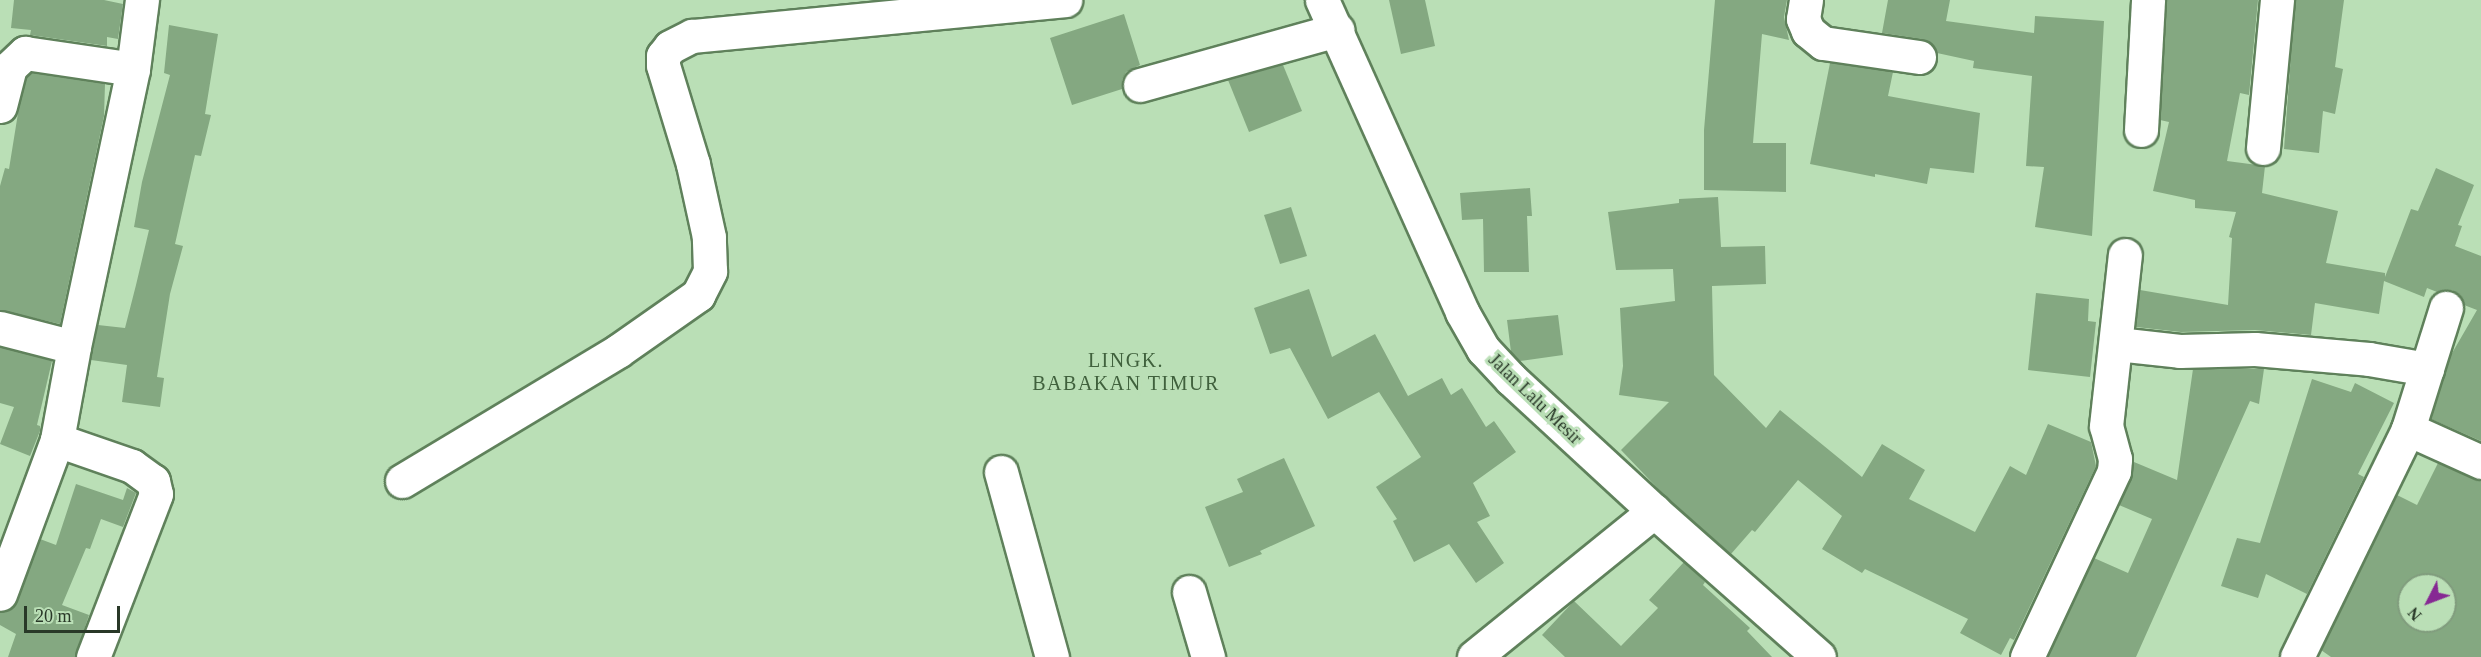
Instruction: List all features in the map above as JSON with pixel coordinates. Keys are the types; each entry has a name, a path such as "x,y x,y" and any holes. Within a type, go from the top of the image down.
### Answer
{"street":[{"path":"0,594 57,440 74,347 133,69 142,0"},
{"path":"402,481 618,351 698,295 710,271 709,237 693,164 663,65 663,56 670,47 692,36 1065,0"},
{"name":"Jalan Lalu Mesir","path":"1322,0 1462,312 1483,349 1511,379 1654,511 1820,657"},
{"path":"1806,0 1803,19 1808,32 1823,43 1919,57"},
{"path":"2141,130 2148,0"},
{"path":"2263,148 2277,0"},
{"path":"1140,85 1337,30"},
{"path":"0,106 10,67 25,53 133,69"},
{"path":"2027,657 2114,471 2115,459 2106,426 2117,344 2125,255"},
{"path":"2297,657 2409,429 2446,308"},
{"path":"0,328 74,347"},
{"path":"2117,344 2180,351 2255,349 2369,359 2427,369"},
{"path":"2409,429 2481,462"},
{"path":"57,440 132,466 153,481 156,494 93,657"},
{"path":"1001,472 1052,657"},
{"path":"1474,657 1654,511"},
{"path":"1190,592 1208,657"}],"building":[{"path":"14,0 104,0 123,4 118,39 107,37 107,46 30,35 31,30 11,28"},
{"path":"1389,0 1425,0 1435,46 1401,54"},
{"path":"1715,0 1787,0 1784,17 1789,40 1762,34 1753,143 1786,143 1786,192 1704,190 1704,130"},
{"path":"1888,0 1950,0 1946,21 2034,33 2035,16 2104,21 2092,236 2035,227 2044,167 2026,166 2032,76 1973,68 1974,61 1937,53 1931,43 1922,39 1882,33"},
{"path":"2167,0 2258,0 2249,95 2240,93 2227,161 2265,166 2262,193 2338,211 2326,263 2385,273 2385,277 2411,209 2418,211 2436,168 2474,185 2458,225 2462,226 2455,246 2481,256 2481,441 2431,419 2451,355 2477,310 2464,305 2460,296 2452,290 2437,292 2427,288 2424,297 2384,281 2379,314 2315,303 2311,335 2255,330 2181,332 2136,327 2140,290 2228,305 2232,238 2229,237 2236,212 2195,208 2195,200 2153,191 2169,122 2160,120"},
{"path":"2295,0 2344,0 2335,67 2343,69 2335,114 2323,111 2319,153 2284,149"},
{"path":"1124,14 1140,65 1126,72 1122,80 1122,89 1072,105 1050,38"},
{"path":"169,25 218,34 205,114 211,115 201,156 195,155 175,244 183,246 170,294 157,377 164,378 160,407 122,402 127,365 91,360 98,325 125,328 149,230 134,227 142,182 170,75 164,73"},
{"path":"1830,63 1893,72 1888,96 1980,113 1974,173 1930,168 1927,184 1875,174 1875,177 1810,164"},
{"path":"1283,65 1302,111 1249,132 1228,80"},
{"path":"31,73 105,84 104,116 60,324 0,310 0,186 5,168 9,169 19,107 27,77"},
{"path":"1530,188 1532,216 1527,216 1529,272 1484,272 1483,219 1462,220 1460,193"},
{"path":"1718,197 1721,247 1765,246 1766,284 1712,286 1714,375 1766,428 1780,410 1862,477 1882,444 1925,470 1909,499 1975,532 2010,466 2026,475 2048,424 2091,442 2096,466 2014,640 2010,638 2001,655 1960,633 1968,619 1865,569 1862,573 1822,549 1842,516 1798,480 1755,532 1752,530 1731,554 1664,495 1621,450 1669,402 1619,395 1623,366 1620,308 1675,301 1673,269 1616,270 1608,212 1679,203 1679,199"},
{"path":"1291,207 1307,256 1280,264 1264,215"},
{"path":"1309,289 1332,357 1375,334 1408,396 1442,378 1451,395 1462,388 1486,427 1494,421 1516,452 1473,483 1490,516 1477,522 1504,563 1476,583 1449,544 1414,562 1393,521 1397,519 1376,487 1421,457 1379,392 1328,419 1290,348 1270,354 1254,308"},
{"path":"2036,293 2089,299 2088,321 2096,322 2090,377 2028,370"},
{"path":"1558,315 1563,355 1520,361 1511,352 1507,320"},
{"path":"0,347 52,361 37,425 40,426 40,431 30,456 0,444 14,407 0,403"},
{"path":"2193,369 2264,369 2259,404 2250,401 2136,657 2048,657 2094,558 2128,573 2152,519 2119,505 2131,479 2134,462 2177,480"},
{"path":"2312,379 2351,392 2355,383 2394,403 2358,474 2364,477 2307,594 2266,574 2258,598 2221,586 2237,538 2260,543"},
{"path":"1284,458 1315,526 1260,551 1262,554 1229,567 1205,507 1243,492 1237,479"},
{"path":"2438,463 2481,480 2481,657 2331,657 2321,650 2397,495 2417,505"},
{"path":"76,484 123,500 127,488 136,493 123,527 101,519 90,549 86,548 62,605 89,615 75,657 8,657 16,634 0,625 0,612 11,609 17,601 40,539 56,545"},
{"path":"1684,562 1705,582 1703,585 1750,628 1747,631 1772,657 1565,657 1542,635 1574,601 1621,646 1658,608 1649,600"}],"district":[{"name":"LINGK. BABAKAN TIMUR","path":"1126,372"}]}
